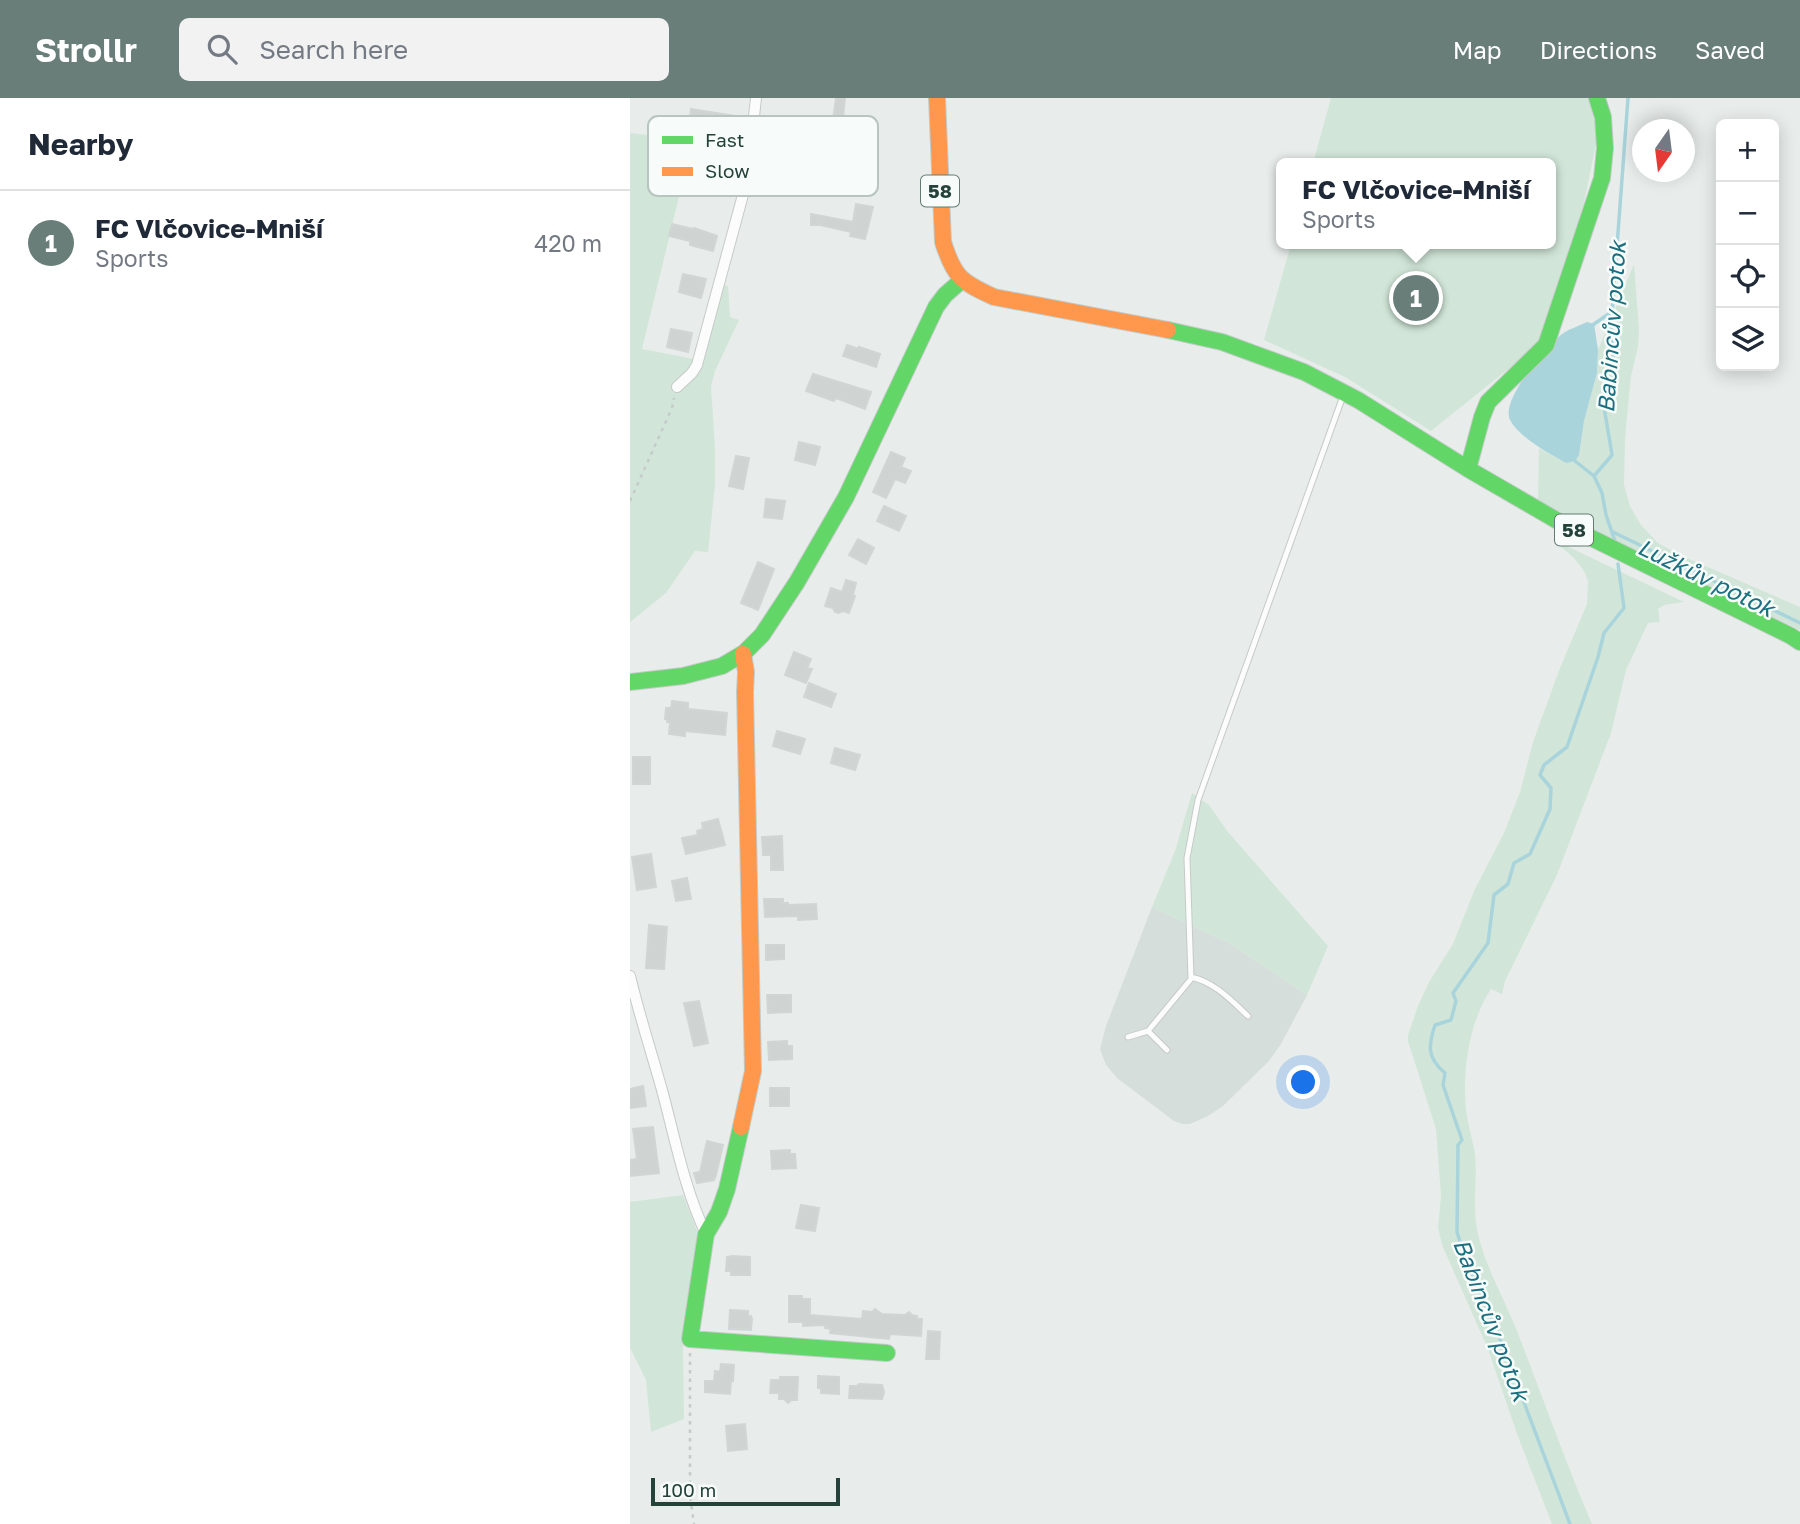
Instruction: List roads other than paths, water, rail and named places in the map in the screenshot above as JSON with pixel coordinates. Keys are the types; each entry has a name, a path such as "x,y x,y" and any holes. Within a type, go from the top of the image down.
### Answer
{"main road":[{"name":"58","path":"937,98 943,242 954,271 974,288 1032,305 1139,323 1222,342 1304,372 1344,393 1563,524 1800,642"},
{"path":"1468,469 1488,402 1546,345 1602,178 1605,148 1603,117 1597,98"},
{"path":"630,682 709,670 743,654 763,633 822,540 853,484 932,315 945,295 962,279"},
{"path":"743,654 746,672 753,1071 727,1189 719,1212 706,1234 690,1339 887,1353"}],"street":[{"path":"754,116 756,98"},
{"path":"677,387 698,365 743,196"},
{"path":"630,975 681,1164 696,1213 706,1234"}],"lane":[{"path":"1128,1037 1148,1031 1191,979 1186,858 1198,800 1344,393"},
{"path":"1191,977 1201,979 1219,990 1248,1016"},
{"path":"1148,1031 1167,1050"}],"water":[{"path":"1587,322 1594,324 1598,350 1597,373 1584,421 1579,455 1575,461 1566,463 1520,433 1510,420 1509,411 1518,387 1546,350 1562,334"}],"waterway":[{"name":"Babincův potok","path":"1615,541 1602,493 1594,476 1612,455 1604,407 1614,374 1611,327 1628,98"},
{"path":"1592,327 1613,311"},
{"path":"1573,457 1594,476"},
{"name":"Lužkův potok","path":"1613,532 1800,623"},
{"name":"Babincův potok","path":"1570,1524 1457,1232 1458,1145 1462,1140 1443,1085 1445,1073 1432,1057 1430,1045 1435,1025 1451,1020 1456,1001 1453,993 1488,943 1494,895 1508,884 1514,863 1530,854 1550,809 1551,788 1540,775 1544,765 1567,747 1604,633 1624,608 1618,564"}],"place":[{"name":"FC Vlčovice-Mniší","path":"1416,298"}]}
